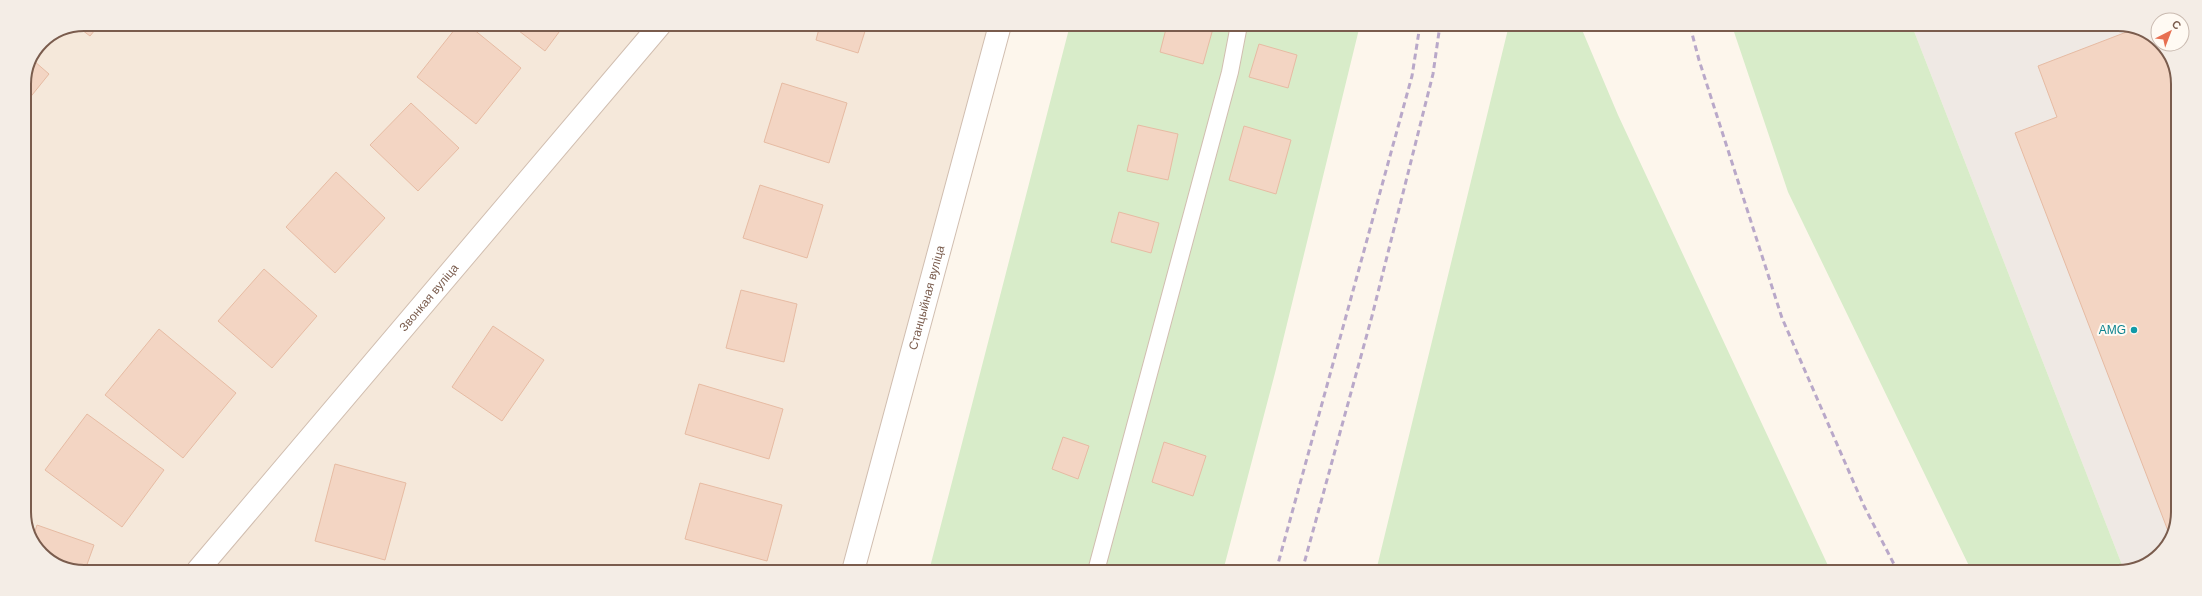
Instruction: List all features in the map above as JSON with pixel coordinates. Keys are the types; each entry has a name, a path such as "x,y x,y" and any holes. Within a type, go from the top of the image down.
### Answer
{"street":[{"name":"Звонкая вуліца","path":"202,565 655,31"},
{"name":"Станцыйная вуліца","path":"855,565 998,31"}],"lane":[{"path":"1098,565 1230,72 1238,31"}],"shaded area":[{"path":"84,31 998,31 855,565 77,565 64,561 49,552 38,538 31,515 31,84 35,64 40,55 55,40 64,35"},
{"path":"1914,31 2125,31 2138,35 2150,42 2150,52 2160,52 2167,64 2171,81 2171,519 2165,535 2158,547 2144,558 2122,565"}],"green space":[{"path":"1068,31 1359,31 1275,373 1225,565 931,565"},
{"path":"1508,31 1583,31 1618,115 1828,565 1377,565"},
{"path":"1734,31 1914,31 2122,565 1969,565 1788,192"}],"building":[{"path":"83,31 94,31 90,36"},
{"path":"453,31 476,31 521,68 476,124 417,77"},
{"path":"519,31 560,31 545,51"},
{"path":"818,31 865,31 858,53 816,40"},
{"path":"1165,31 1212,31 1203,64 1160,52"},
{"name":"AMG","path":"2127,32 2138,35 2150,42 2150,52 2160,52 2167,64 2171,81 2171,519 2167,529 2015,133 2057,117 2038,66"},
{"path":"1259,44 1297,55 1288,88 1249,77"},
{"path":"36,63 49,74 31,96 32,74"},
{"path":"782,83 847,103 829,163 764,142"},
{"path":"411,103 459,148 418,191 370,145"},
{"path":"1138,125 1178,134 1168,180 1127,171"},
{"path":"1244,126 1291,140 1276,194 1229,180"},
{"path":"336,172 385,218 335,273 286,227"},
{"path":"760,185 823,205 807,258 743,238"},
{"path":"1119,212 1159,223 1151,253 1111,242"},
{"path":"264,269 317,316 272,368 218,321"},
{"path":"741,290 797,304 784,362 726,348"},
{"path":"493,326 544,360 502,421 452,387"},
{"path":"159,329 236,393 183,458 105,395"},
{"path":"699,384 783,409 769,459 685,434"},
{"path":"87,414 164,470 122,527 45,470"},
{"path":"1063,437 1089,446 1078,479 1052,469"},
{"path":"1164,442 1206,456 1193,496 1152,482"},
{"path":"335,464 406,483 385,560 315,541"},
{"path":"700,483 782,505 767,561 685,539"},
{"path":"37,525 94,545 87,565 77,565 64,561 55,556 44,547 35,531"}],"railway":[{"path":"1278,565 1412,76 1419,31"},
{"path":"1304,565 1372,316 1433,74 1439,31"},
{"path":"1691,31 1699,60 1782,318 1864,506 1894,565"}],"place":[{"name":"AMG","path":"2134,330"}]}
